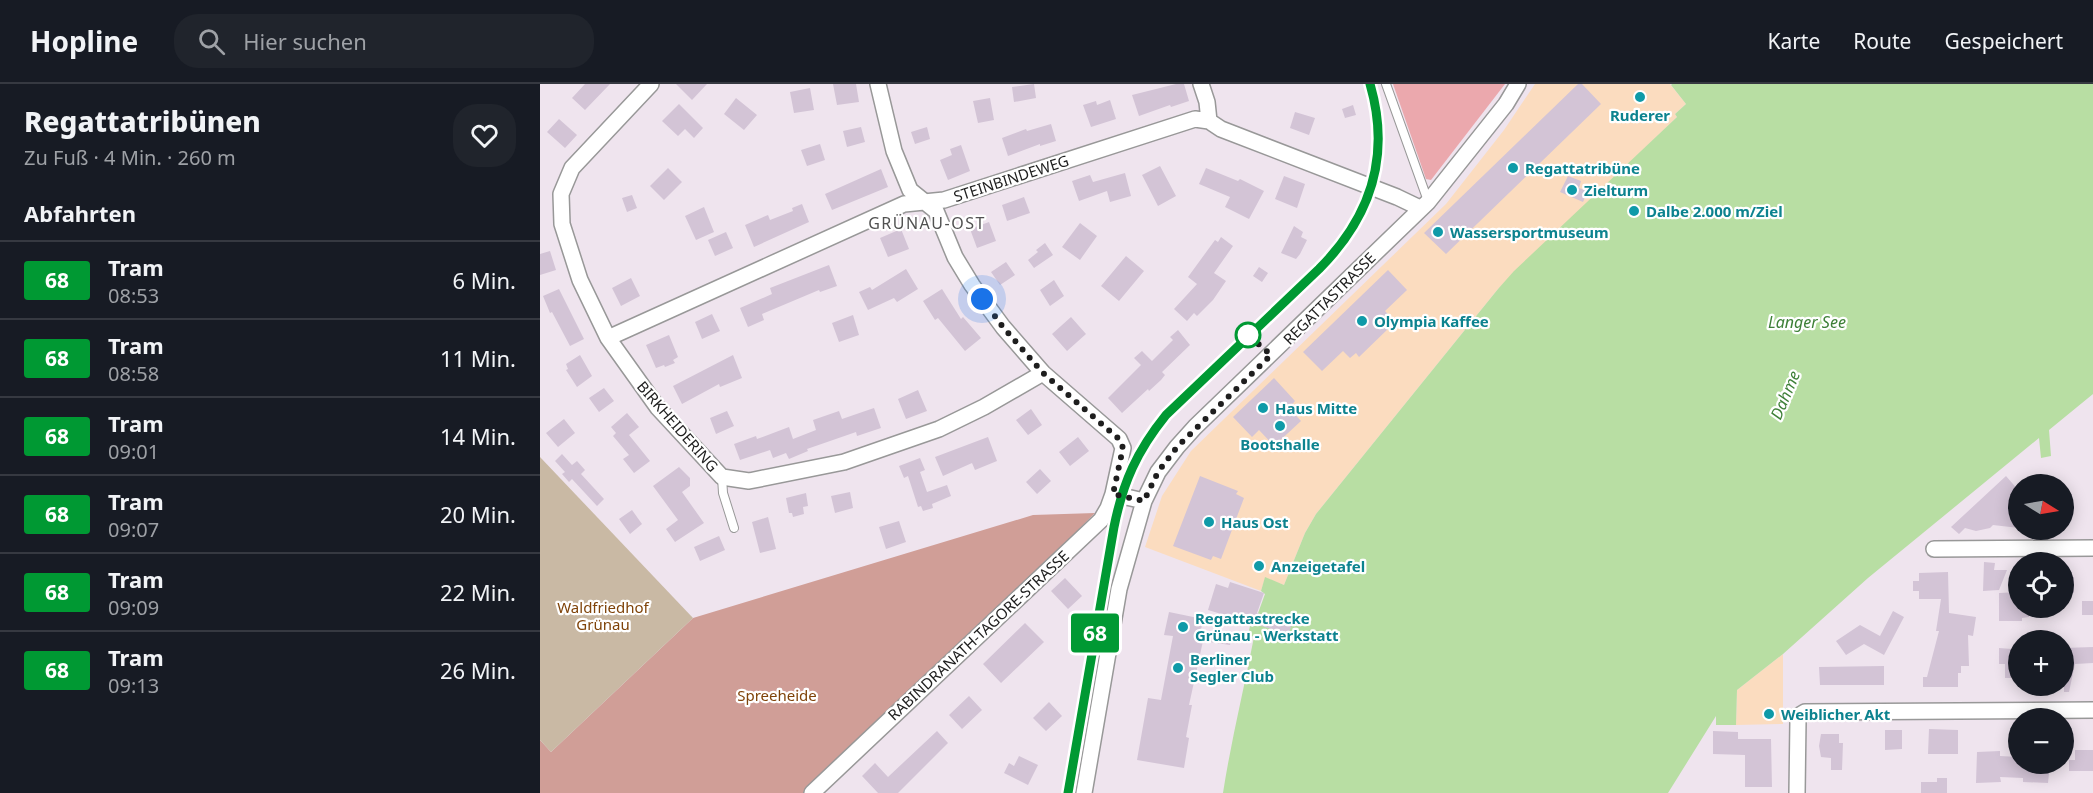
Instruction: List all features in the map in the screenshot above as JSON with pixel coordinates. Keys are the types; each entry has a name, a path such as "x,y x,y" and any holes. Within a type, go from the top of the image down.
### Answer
{"street":[{"name":"BIRKHEIDERING","path":"651,84 572,168 561,194 562,224 578,275 608,338 658,408 722,477 749,482 844,462 939,429 984,407 1043,373"},
{"name":"RABINDRANATH-TAGORE-STRASSE","path":"812,793 1101,520 1113,494 1123,448 1119,439 1043,373 1003,327 972,285 955,256 936,211 910,190 894,151 878,84"},
{"path":"1202,84 1209,121 1221,129 1424,205"},
{"name":"REGATTASTRASSE","path":"1084,793 1119,589 1144,501 1158,472 1177,447 1424,205 1506,104 1518,84"},
{"name":"STEINBINDEWEG","path":"608,338 904,204 944,200 1195,119 1209,121"},
{"path":"1113,494 1144,501"},
{"path":"1934,549 2093,548"},
{"path":"1797,793 1797,729 1800,715 1810,711 2093,710"}],"lane":[{"path":"1386,84 1424,205"},
{"path":"722,477 723,493 734,528"}],"shaded area":[{"path":"1393,84 1505,84 1431,180 1426,179"},
{"path":"1535,84 1670,84 1686,104 1675,114 1677,117 1498,289 1316,514 1305,533 1284,585 1265,578 1261,591 1145,547 1162,496 1191,451 1446,204 1504,130"},
{"path":"1783,654 1783,724 1736,725 1737,690"}],"green space":[{"name":"Waldfriedhof Grünau","path":"540,457 693,618 551,752 540,740"},
{"name":"Spreeheide","path":"1095,513 819,793 540,793 540,740 551,752 693,618 1033,515"}],"water":[{"name":"Langer See","path":"1672,84 2093,84 2093,394 2049,430 2051,456 2041,458 2039,438 1868,578 1783,654 1737,690 1736,725 1716,725 1716,716 1668,793 1223,793 1254,637 1248,635 1265,594 1261,591 1265,577 1284,585 1305,533 1316,514 1498,289 1514,271 1677,117 1675,114 1686,104"}],"building":[{"path":"585,84 610,84 585,110 572,98"},
{"path":"676,84 707,84 692,100"},
{"path":"833,84 856,84 859,102 837,105"},
{"path":"1034,84 1036,98 1014,102 1012,87"},
{"path":"1184,84 1189,101 1139,116 1132,95"},
{"name":"Regattatribüne","path":"1578,84 1582,84 1601,104 1446,254 1424,233"},
{"path":"810,88 814,110 794,113 790,92"},
{"path":"736,98 757,115 744,130 724,114"},
{"path":"990,98 994,120 978,123 973,101"},
{"path":"1110,100 1116,119 1091,127 1083,105 1096,101 1097,105"},
{"path":"679,104 703,128 694,138 685,129 678,136 662,121"},
{"path":"1353,105 1356,115 1345,118 1342,109"},
{"path":"1295,112 1315,118 1309,135 1290,128"},
{"path":"559,119 577,135 565,148 547,132"},
{"path":"1051,124 1056,141 1040,146 1040,144 1008,156 1002,138 1026,129 1027,131"},
{"path":"861,127 865,142 847,147 843,131"},
{"path":"927,127 930,139 915,144 911,132"},
{"path":"820,144 825,160 807,166 801,150"},
{"path":"961,145 970,171 948,180 940,160 952,155 950,149"},
{"path":"1160,166 1176,196 1158,206 1142,175"},
{"path":"668,168 682,182 664,200 650,186"},
{"path":"1206,168 1238,181 1240,179 1264,191 1249,219 1225,207 1230,197 1199,184"},
{"path":"881,169 888,187 832,210 825,194"},
{"path":"1125,173 1131,196 1110,202 1107,191 1079,201 1072,181 1090,175 1093,182"},
{"path":"1284,176 1305,184 1297,208 1275,199"},
{"name":"Zielturm","path":"1568,176 1581,181 1579,188 1588,191 1583,202 1560,192"},
{"path":"632,195 637,208 627,212 622,198"},
{"path":"1024,197 1030,213 1007,221 1002,205"},
{"path":"802,204 809,222 754,247 745,225 768,215 770,220 793,211 792,208"},
{"path":"704,207 714,232 696,240 685,216"},
{"path":"989,222 996,241 977,248 970,229"},
{"path":"1080,223 1097,236 1080,260 1062,247"},
{"path":"1294,226 1303,232 1301,237 1307,240 1296,259 1281,253"},
{"path":"901,229 909,249 888,257 880,238"},
{"path":"726,232 733,248 715,256 708,240"},
{"path":"1221,237 1233,246 1214,273 1226,281 1213,300 1197,316 1194,313 1187,321 1174,309 1197,284 1188,277 1215,240 1218,242"},
{"path":"1045,243 1053,255 1034,268 1028,260"},
{"path":"550,251 556,270 540,275 540,254"},
{"path":"1126,256 1144,271 1119,301 1101,286"},
{"path":"1006,262 1015,275 1000,285 991,272"},
{"path":"829,265 837,286 820,292 819,290 762,314 764,320 748,327 740,308 772,294 770,288"},
{"path":"1259,267 1268,273 1262,282 1253,276"},
{"path":"906,269 918,289 897,302 894,298 868,310 859,292 870,287 872,290"},
{"name":"Olympia Kaffee","path":"1388,270 1407,290 1385,311 1392,319 1387,324 1390,327 1359,357 1356,353 1350,358 1343,351 1322,371 1303,352"},
{"path":"631,278 640,296 621,306 612,288"},
{"path":"1054,280 1064,296 1050,306 1040,290"},
{"path":"559,289 584,339 570,346 552,312 550,313 543,296"},
{"path":"942,289 961,319 963,317 981,338 965,351 938,318 935,320 923,301"},
{"path":"712,314 720,331 702,339 695,322"},
{"path":"853,315 859,335 839,342 832,323"},
{"path":"1071,317 1086,334 1067,351 1052,334"},
{"path":"1178,330 1190,345 1162,372 1165,375 1161,380 1122,413 1108,398 1141,365 1134,358 1142,351 1152,361 1173,340 1170,337"},
{"path":"669,335 678,357 673,360 675,363 656,368 646,345"},
{"path":"580,355 592,376 577,387 566,370 568,369 566,364"},
{"path":"733,355 742,378 720,387 719,384 682,404 673,386"},
{"name":"Haus Mitte","path":"1274,378 1295,401 1289,408 1301,421 1274,446 1259,430 1252,437 1233,417"},
{"path":"604,388 614,401 599,412 589,398"},
{"path":"918,390 927,411 906,419 898,399"},
{"path":"874,408 881,428 857,436 856,432 807,449 808,451 789,459 786,453 773,458 770,450 740,460 734,444 756,436 757,439 789,427 793,439 816,430 813,420 839,411 842,419"},
{"path":"1031,409 1042,425 1028,435 1016,420"},
{"path":"727,411 734,426 716,434 710,418"},
{"path":"627,413 639,427 629,435 650,461 634,473 623,459 629,455 613,436 616,433 611,427"},
{"path":"564,419 575,433 558,447 546,433"},
{"path":"988,437 997,461 975,470 972,463 943,476 935,457"},
{"path":"1078,437 1089,451 1070,466 1059,452"},
{"path":"562,454 572,465 577,461 585,470 581,474 604,499 597,506 572,479 569,482 562,474 565,472 555,461"},
{"path":"920,458 925,470 920,472 927,492 947,485 951,496 932,504 933,508 923,511 921,506 918,507 908,476 904,478 899,466"},
{"path":"679,467 690,478 690,486 682,492 704,523 675,542 666,529 678,520 653,486"},
{"path":"1040,469 1051,481 1037,494 1026,482"},
{"name":"Haus Ost","path":"1200,476 1238,491 1236,494 1244,498 1221,559 1213,556 1211,560 1173,546"},
{"path":"2006,476 2008,478 2008,527 1993,525 1990,528 1976,531 1965,528 1959,534 1951,527"},
{"path":"850,492 853,508 835,513 831,496"},
{"path":"806,493 808,506 803,507 804,514 793,517 792,513 789,513 786,498"},
{"path":"632,510 642,524 630,534 619,519"},
{"path":"768,517 776,549 760,553 752,522"},
{"path":"899,521 906,542 886,549 879,527"},
{"path":"719,536 725,550 700,561 694,547"},
{"path":"1984,562 1995,563 1994,570 2007,570 1999,590 1983,591"},
{"path":"1948,572 1949,613 1976,617 1973,636 1968,635 1969,666 1961,666 1961,673 1958,673 1958,687 1923,687 1923,677 1927,677 1939,631 1936,631 1941,599 1919,599 1919,591 1913,591 1913,581 1919,581 1919,573"},
{"path":"1065,578 1082,596 1068,609 1051,591"},
{"path":"1230,582 1264,593 1257,613 1292,625 1288,634 1208,610 1216,584 1228,588"},
{"path":"1999,593 2008,593 2008,618 2022,618 2022,621 1999,621"},
{"path":"2082,601 2093,601 2093,615 2082,615"},
{"path":"1893,611 1904,617 1884,655 1864,644 1846,655 1836,641 1860,625 1880,636"},
{"path":"1169,612 1203,619 1201,630 1232,636 1230,645 1203,641 1189,705 1192,705 1186,737 1189,738 1184,768 1137,760 1148,698 1161,700 1173,636 1164,635"},
{"path":"1025,623 1044,642 1001,683 983,664"},
{"path":"2093,647 2093,663 2075,664 2074,669 2074,648"},
{"path":"1999,648 2008,649 2008,678 2005,678 2005,664 1999,664"},
{"path":"1884,666 1884,685 1820,685 1819,667"},
{"path":"969,696 982,710 962,729 949,715"},
{"path":"1049,702 1062,716 1046,731 1033,718"},
{"path":"1929,729 1958,730 1958,754 1928,754"},
{"path":"1885,730 1902,730 1902,749 1885,750"},
{"path":"937,731 948,743 898,793 878,793 862,776 875,763 888,777"},
{"path":"1713,731 1738,732 1738,739 1771,739 1772,787 1745,787 1745,755 1713,754"},
{"path":"1821,734 1839,734 1839,743 1843,743 1842,770 1831,770 1831,758 1821,757 1819,746"},
{"path":"2075,750 2093,750 2093,771 2074,771"},
{"path":"2000,751 2000,756 2008,756 2008,774 2049,774 2048,783 2023,782 2023,778 2000,777 2001,782 1976,783 1977,752"},
{"path":"1019,756 1038,765 1028,785 1004,773 1009,763 1014,766"},
{"path":"1937,778 1947,778 1947,793 1921,793 1921,782 1937,782"}],"tram line":[{"path":"1067,793 1114,527 1127,481 1139,454 1166,415 1314,275 1352,230 1370,191 1375,170 1377,126 1370,84"},
{"name":"68","path":"1068,793 1114,527 1131,467 1146,441 1166,415 1319,269 1351,231 1368,197 1377,155 1377,111 1370,84"}],"place":[{"name":"Ruderer","path":"1640,97"},
{"name":"Regattatribüne","path":"1513,168"},
{"name":"Zielturm","path":"1572,190"},
{"name":"Dalbe 2.000 m/Ziel","path":"1634,211"},
{"name":"Wassersportmuseum","path":"1438,232"},
{"name":"Olympia Kaffee","path":"1362,321"},
{"name":"Haus Mitte","path":"1263,408"},
{"name":"Bootshalle","path":"1280,426"},
{"name":"Haus Ost","path":"1209,522"},
{"name":"Anzeigetafel","path":"1259,566"},
{"name":"Regattastrecke Grünau - Werkstatt","path":"1183,627"},
{"name":"Berliner Segler Club","path":"1178,668"},
{"name":"Weiblicher Akt","path":"1769,714"}],"district":[{"name":"GRÜNAU-OST","path":"927,223"}],"route":[{"path":"982,299 1043,373 1119,439 1123,448 1113,494 1144,501 1158,472 1177,447 1271,355 1248,335"}],"water label":[{"name":"Dahme","path":"1785,395"}]}
